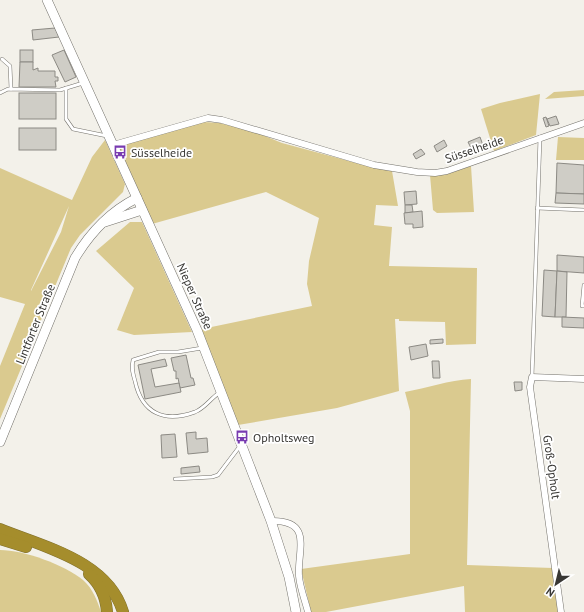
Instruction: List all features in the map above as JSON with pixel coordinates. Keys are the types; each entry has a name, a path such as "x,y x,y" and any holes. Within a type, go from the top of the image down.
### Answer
{"highway":[{"path":"2,534 72,563 85,571 96,580 102,592 108,612"},
{"path":"2,534 89,567 102,578 113,591 123,612"}],"main road":[{"name":"Nieper Straße","path":"47,0 142,210 186,303 271,521 289,577 296,612"},
{"name":"Lintforter Straße","path":"0,442 75,258 83,244 115,210 137,198"},
{"name":"Lintforter Straße","path":"104,222 142,210"}],"street":[{"name":"Süsselheide","path":"113,145 208,118 222,120 374,165 436,173 447,171 540,137 584,123"},
{"path":"532,377 584,379"},
{"name":"Groß-Opholt","path":"532,377 530,387 561,612"},
{"path":"271,521 284,522 293,527 300,534 302,544 298,567 299,578 308,612"}],"lane":[{"path":"2,59 10,66 11,89"},
{"path":"0,93 11,89 60,90 85,82"},
{"path":"66,88 66,119 74,129 109,136"},
{"path":"532,377 540,137"},
{"path":"537,208 584,210"},
{"path":"584,285 582,306 584,306"},
{"path":"204,348 178,352 159,352 133,360 132,367 137,394 146,407 152,411 172,418 196,412 211,397 221,392"},
{"path":"175,479 212,477 218,474 242,445"}],"shaded area":[{"path":"584,90 584,96 545,99 554,92"},
{"path":"540,94 536,135 494,151 481,109"},
{"path":"204,122 220,123 255,132 282,143 375,168 392,171 398,206 376,205 374,225 392,227 389,266 477,268 476,344 446,345 445,322 399,321 399,319 395,319 399,391 337,408 238,425 197,330 312,306 307,284 309,261 319,218 266,192 152,224 119,148 122,145"},
{"path":"558,137 584,138 584,160 556,160"},
{"path":"105,140 125,184 123,192 80,235 71,248 0,419 0,366 25,304 0,297 0,168 72,200 92,157","holes":["69,206 61,232 31,291"]},
{"path":"471,166 474,212 437,213 433,210 430,175 447,174"},
{"path":"130,222 142,222 192,332 134,335 117,330 134,288 96,251"},
{"path":"471,379 467,565 553,568 559,612 465,612 464,586 326,612 311,612 301,569 410,554 410,411 405,392 446,382"},
{"path":"0,550 21,553 44,559 75,574 83,580 92,591 101,612 0,612"}],"building":[{"path":"55,28 59,37 33,40 32,30"},
{"path":"20,50 33,50 33,62 20,62"},
{"path":"64,50 76,77 65,82 52,55"},
{"path":"20,62 33,62 33,70 38,68 38,71 55,71 55,77 58,77 58,81 55,81 56,87 19,87"},
{"path":"19,93 56,93 56,119 19,119"},
{"path":"556,116 559,124 550,126 547,119"},
{"path":"546,117 549,126 546,127 543,118"},
{"path":"19,128 56,128 56,150 19,150"},
{"path":"480,137 484,148 473,152 468,142"},
{"path":"444,140 447,146 437,152 434,146"},
{"path":"421,149 425,154 416,159 413,154"},
{"path":"557,163 584,165 584,194 556,193"},
{"path":"416,191 417,204 405,205 404,192"},
{"path":"556,193 584,194 584,204 555,203"},
{"path":"405,205 412,205 413,212 405,213"},
{"path":"422,211 423,227 413,228 413,224 405,224 404,213"},
{"path":"557,255 584,257 584,273 557,271"},
{"path":"544,270 557,271 555,317 542,316"},
{"path":"557,271 567,272 566,317 555,317"},
{"path":"562,317 584,318 584,328 562,327"},
{"path":"443,339 443,343 430,344 430,340"},
{"path":"426,344 428,356 411,360 409,347"},
{"path":"186,355 191,378 193,378 195,385 180,388 178,378 176,379 176,371 174,371 171,358"},
{"path":"165,359 167,366 151,369 155,387 179,383 181,392 145,399 138,365"},
{"path":"432,361 439,361 440,378 433,378"},
{"path":"514,382 522,382 522,390 515,391"},
{"path":"196,432 196,439 207,438 208,452 188,454 186,433"},
{"path":"175,434 177,457 162,458 161,435"},
{"path":"199,466 200,472 181,474 181,468"}],"place":[{"name":"Süsselheide","path":"120,152"},
{"name":"Opholtsweg","path":"242,437"}]}
